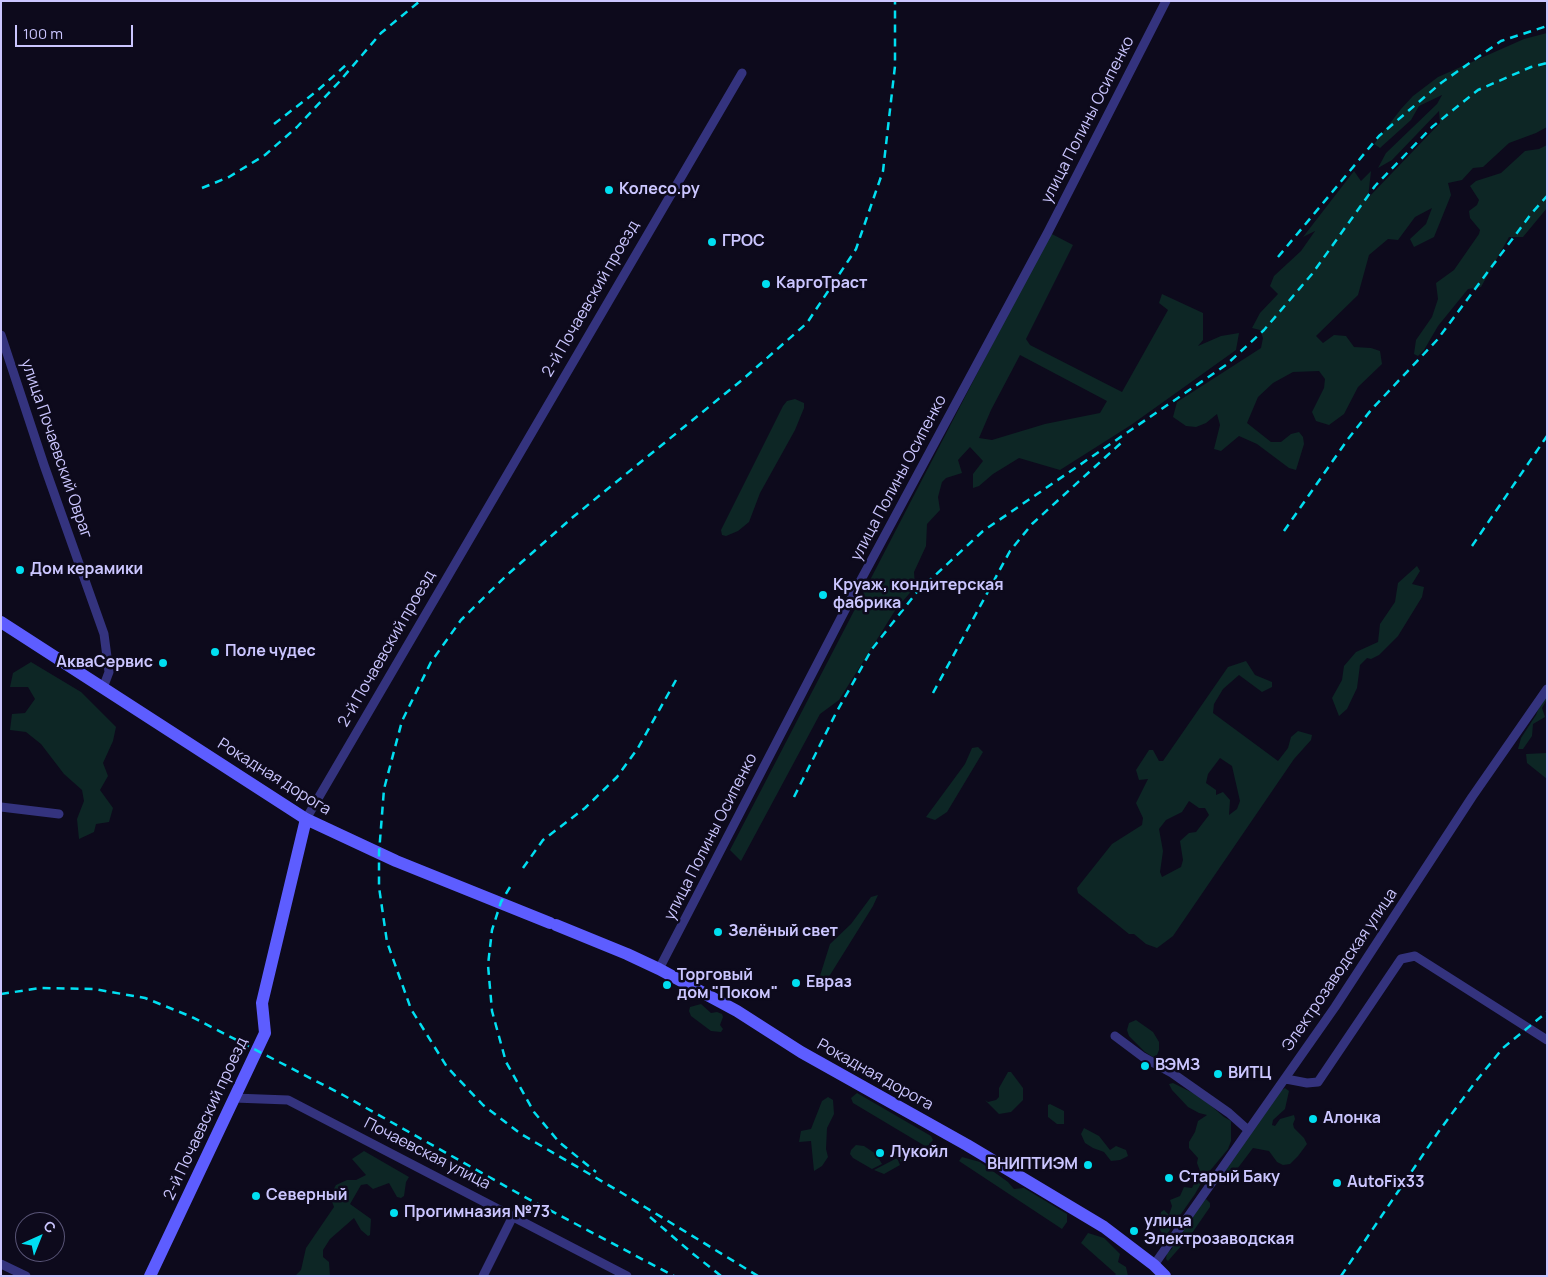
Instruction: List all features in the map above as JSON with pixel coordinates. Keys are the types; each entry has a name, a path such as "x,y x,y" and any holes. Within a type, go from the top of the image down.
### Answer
{"main road":[{"name":"Рокадная дорога","path":"1,622 306,819 396,861 627,954 659,969 736,1012 804,1054 967,1145 1104,1227 1154,1265 1165,1276"},
{"name":"2-й Почаевский проезд","path":"150,1276 265,1034 262,1003 306,819"},
{"path":"1146,1276 1154,1265"}],"street":[{"name":"улица Полины Осипенко","path":"659,969 856,589 1048,232 1166,1"},
{"name":"2-й Почаевский проезд","path":"306,819 742,73"},
{"name":"улица Почаевский Овраг","path":"1,335 44,466 104,634 109,672 103,688"},
{"name":"Электрозаводская улица","path":"1154,1265 1286,1079 1472,797 1547,689"},
{"path":"1,807 58,814"},
{"path":"1286,1079 1307,1083 1318,1082 1401,959 1415,956 1547,1040"},
{"path":"1115,1036 1144,1057 1180,1078 1229,1113 1248,1130"},
{"name":"Почаевская улица","path":"234,1098 288,1100 627,1276"},
{"path":"483,1276 514,1216"},
{"path":"1,1264 26,1276"}],"green space":[{"path":"1547,33 1547,127 1509,143 1483,167 1473,168 1462,180 1448,183 1451,195 1434,237 1414,247 1410,239 1426,224 1432,208 1415,217 1398,240 1388,239 1369,255 1358,295 1316,336 1323,343 1334,335 1346,336 1354,347 1371,348 1380,351 1382,364 1358,387 1344,414 1329,425 1316,421 1312,412 1324,388 1325,379 1319,371 1293,372 1273,383 1258,397 1247,423 1271,442 1281,442 1291,434 1299,432 1303,437 1304,444 1296,470 1289,468 1257,444 1239,436 1221,451 1214,449 1220,425 1217,414 1206,423 1196,427 1186,426 1173,417 1177,402 1261,348 1263,338 1260,330 1252,328 1260,313 1278,294 1270,286 1274,276 1301,251 1315,231 1303,237 1354,171 1361,181 1371,171 1368,198 1440,123 1439,111 1392,160 1378,168 1386,153 1437,104 1442,95 1419,106 1411,120 1380,148 1374,144 1413,96 1438,77 1524,39"},
{"path":"1547,145 1547,208 1523,237 1509,237 1481,287 1468,289 1438,326 1424,350 1418,356 1414,354 1416,340 1432,317 1438,299 1436,283 1454,270 1479,234 1480,230 1470,218 1469,211 1477,205 1479,200 1470,186 1476,181 1501,173 1525,151 1539,149"},
{"path":"1050,233 1073,245 1026,339 1030,345 1122,392 1168,310 1159,303 1162,294 1203,313 1203,340 1198,346 1221,336 1239,333 1236,350 1131,425 1060,470 1019,458 993,474 979,486 973,488 973,474 983,461 970,447 958,460 962,473 946,478 942,482 938,497 940,510 927,524 926,546 914,572 915,587 896,609 839,700 820,714 741,861 730,850","holes":["1020,355 1107,401 1100,413 1045,424 992,440 979,438 991,410"]},
{"path":"795,399 804,403 804,408 795,430 760,493 749,522 738,531 726,536 722,535 721,530 783,406 787,401"},
{"path":"1417,566 1420,571 1412,584 1424,587 1422,597 1398,636 1379,655 1371,659 1367,658 1360,665 1357,688 1347,709 1339,716 1332,698 1342,680 1344,666 1356,652 1378,642 1380,624 1395,602 1398,583"},
{"path":"1246,661 1255,675 1272,682 1272,687 1262,692 1239,675 1223,689 1214,704 1213,713 1278,761 1288,748 1291,737 1298,731 1312,735 1311,740 1294,759 1173,936 1157,948 1146,944 1134,934 1129,934 1078,893 1077,888 1112,844 1142,825 1143,818 1136,803 1148,779 1139,780 1136,770 1149,750 1153,750 1159,761 1163,761 1228,667","holes":["1220,758 1232,766 1240,801 1237,809 1229,815 1230,800 1223,792 1216,795 1216,790 1206,783 1208,774","1189,801 1199,808 1205,808 1209,815 1196,832 1189,833 1180,841 1183,860 1181,867 1162,877 1160,872 1163,851 1159,829 1166,820 1182,812"]},
{"path":"31,662 81,692 116,727 113,741 103,763 108,776 100,790 113,808 109,822 96,824 94,832 79,839 77,819 84,801 82,790 64,774 41,744 26,732 10,730 12,714 25,713 35,699 28,687 10,687 13,673"},
{"path":"1547,694 1547,699 1542,708 1545,717 1533,724 1532,736 1523,749 1518,749 1521,738 1536,715 1543,697"},
{"path":"978,747 983,752 947,812 935,820 926,817 965,764 972,748"},
{"path":"1547,753 1547,779 1527,763 1526,754"},
{"path":"878,895 825,983 819,979 830,944 851,924 871,897"},
{"path":"701,1004 711,1013 717,1012 722,1014 723,1017 720,1025 723,1029 721,1032 711,1031 691,1016 690,1007"},
{"path":"1136,1020 1153,1032 1159,1042 1157,1055 1153,1057 1145,1052 1129,1036 1127,1030 1129,1023"},
{"path":"1008,1072 1011,1072 1023,1088 1023,1100 1011,1112 999,1114 985,1100 988,1102 999,1097 999,1088"},
{"path":"1173,1083 1201,1097 1231,1121 1231,1141 1228,1149 1204,1178 1167,1234 1163,1235 1159,1228 1161,1212 1164,1210 1169,1215 1172,1206 1170,1200 1180,1196 1184,1187 1192,1188 1200,1171 1197,1163 1198,1158 1189,1148 1189,1142 1195,1132 1198,1121 1207,1115 1188,1107 1172,1090 1169,1084"},
{"path":"1285,1088 1289,1091 1285,1109 1273,1120 1272,1125 1275,1126 1280,1119 1294,1115 1294,1128 1307,1144 1290,1164 1283,1165 1277,1162 1269,1151 1253,1148 1228,1181 1221,1184 1220,1177 1279,1092"},
{"path":"857,1093 931,1136 933,1140 929,1145 925,1146 853,1103 851,1098"},
{"path":"828,1097 833,1100 834,1114 827,1128 826,1149 828,1157 822,1166 814,1171 811,1141 799,1142 801,1131 811,1129 822,1101"},
{"path":"1050,1104 1064,1111 1064,1124 1057,1124 1048,1117 1048,1105"},
{"path":"1084,1128 1099,1136 1110,1150 1116,1146 1126,1150 1128,1156 1120,1160 1111,1161 1104,1152 1085,1143 1081,1134"},
{"path":"897,1143 902,1146 908,1155 905,1163 901,1162 891,1145"},
{"path":"856,1145 864,1146 876,1154 882,1164 872,1169 853,1158 850,1154"},
{"path":"364,1151 409,1177 406,1182 404,1196 401,1198 397,1197 389,1183 373,1189 367,1184 361,1185 350,1204 371,1219 370,1235 368,1236 361,1230 354,1218 330,1239 323,1250 323,1257 329,1262 330,1276 295,1276 301,1270 306,1248 334,1207 330,1196 336,1185 347,1180 356,1180 366,1175 352,1159"},
{"path":"962,1157 980,1162 1008,1182 1014,1189 1024,1188 1067,1214 1067,1222 1062,1229 959,1161"},
{"path":"897,1158 900,1165 884,1174 874,1170"},
{"path":"1206,1199 1210,1203 1210,1207 1190,1236 1168,1261 1166,1259 1167,1253 1172,1249 1173,1242 1201,1203"},
{"path":"1088,1233 1104,1238 1120,1254 1118,1262 1126,1267 1128,1276 1114,1276 1116,1274 1081,1243"}],"railway":[{"path":"202,188 229,177 265,155 297,127 381,33 420,1"},
{"path":"758,1276 521,1134 483,1105 447,1067 411,1009 387,942 379,887 379,853 384,789 402,721 431,662 461,620 507,575 573,517 742,380 807,323 856,249 883,171 895,66 895,1"},
{"path":"1278,257 1379,136 1441,83 1501,41 1547,26"},
{"path":"794,797 836,713 872,649 917,592 983,531 1226,365 1264,330 1312,274 1375,186 1432,127 1478,90 1531,67 1547,63"},
{"path":"274,124 317,91 347,64"},
{"path":"1284,531 1348,439 1371,410 1437,340 1531,214 1547,196"},
{"path":"1472,546 1547,436"},
{"path":"933,693 1010,551 1032,524 1121,443"},
{"path":"523,868 543,840 585,808 617,777 638,748 676,680"},
{"path":"510,887 501,902 492,930 488,965 492,1011 506,1062 534,1112 559,1142 596,1172"},
{"path":"1,994 40,988 94,989 145,998 192,1017 343,1095 523,1196 674,1276"},
{"path":"1341,1276 1439,1131 1476,1081 1503,1048 1547,1012"},
{"path":"650,1217 721,1276"}],"place":[{"name":"Колесо.ру","path":"609,190"},
{"name":"ГРОС","path":"712,242"},
{"name":"КаргоТраст","path":"766,284"},
{"name":"Дом керамики","path":"20,570"},
{"name":"Круаж, кондитерская фабрика","path":"823,595"},
{"name":"Поле чудес","path":"215,652"},
{"name":"АкваСервис","path":"163,663"},
{"name":"Зелёный свет","path":"718,932"},
{"name":"Евраз","path":"796,983"},
{"name":"Торговый дом \"Поком\"","path":"667,985"},
{"name":"ВЭМЗ","path":"1145,1066"},
{"name":"ВИТЦ","path":"1218,1074"},
{"name":"Алонка","path":"1313,1119"},
{"name":"Лукойл","path":"880,1153"},
{"name":"ВНИПТИЭМ","path":"1088,1165"},
{"name":"Старый Баку","path":"1169,1178"},
{"name":"AutoFix33","path":"1337,1183"},
{"name":"Северный","path":"256,1196"},
{"name":"Прогимназия №73","path":"394,1213"},
{"name":"улица Электрозаводская","path":"1134,1231"}]}
